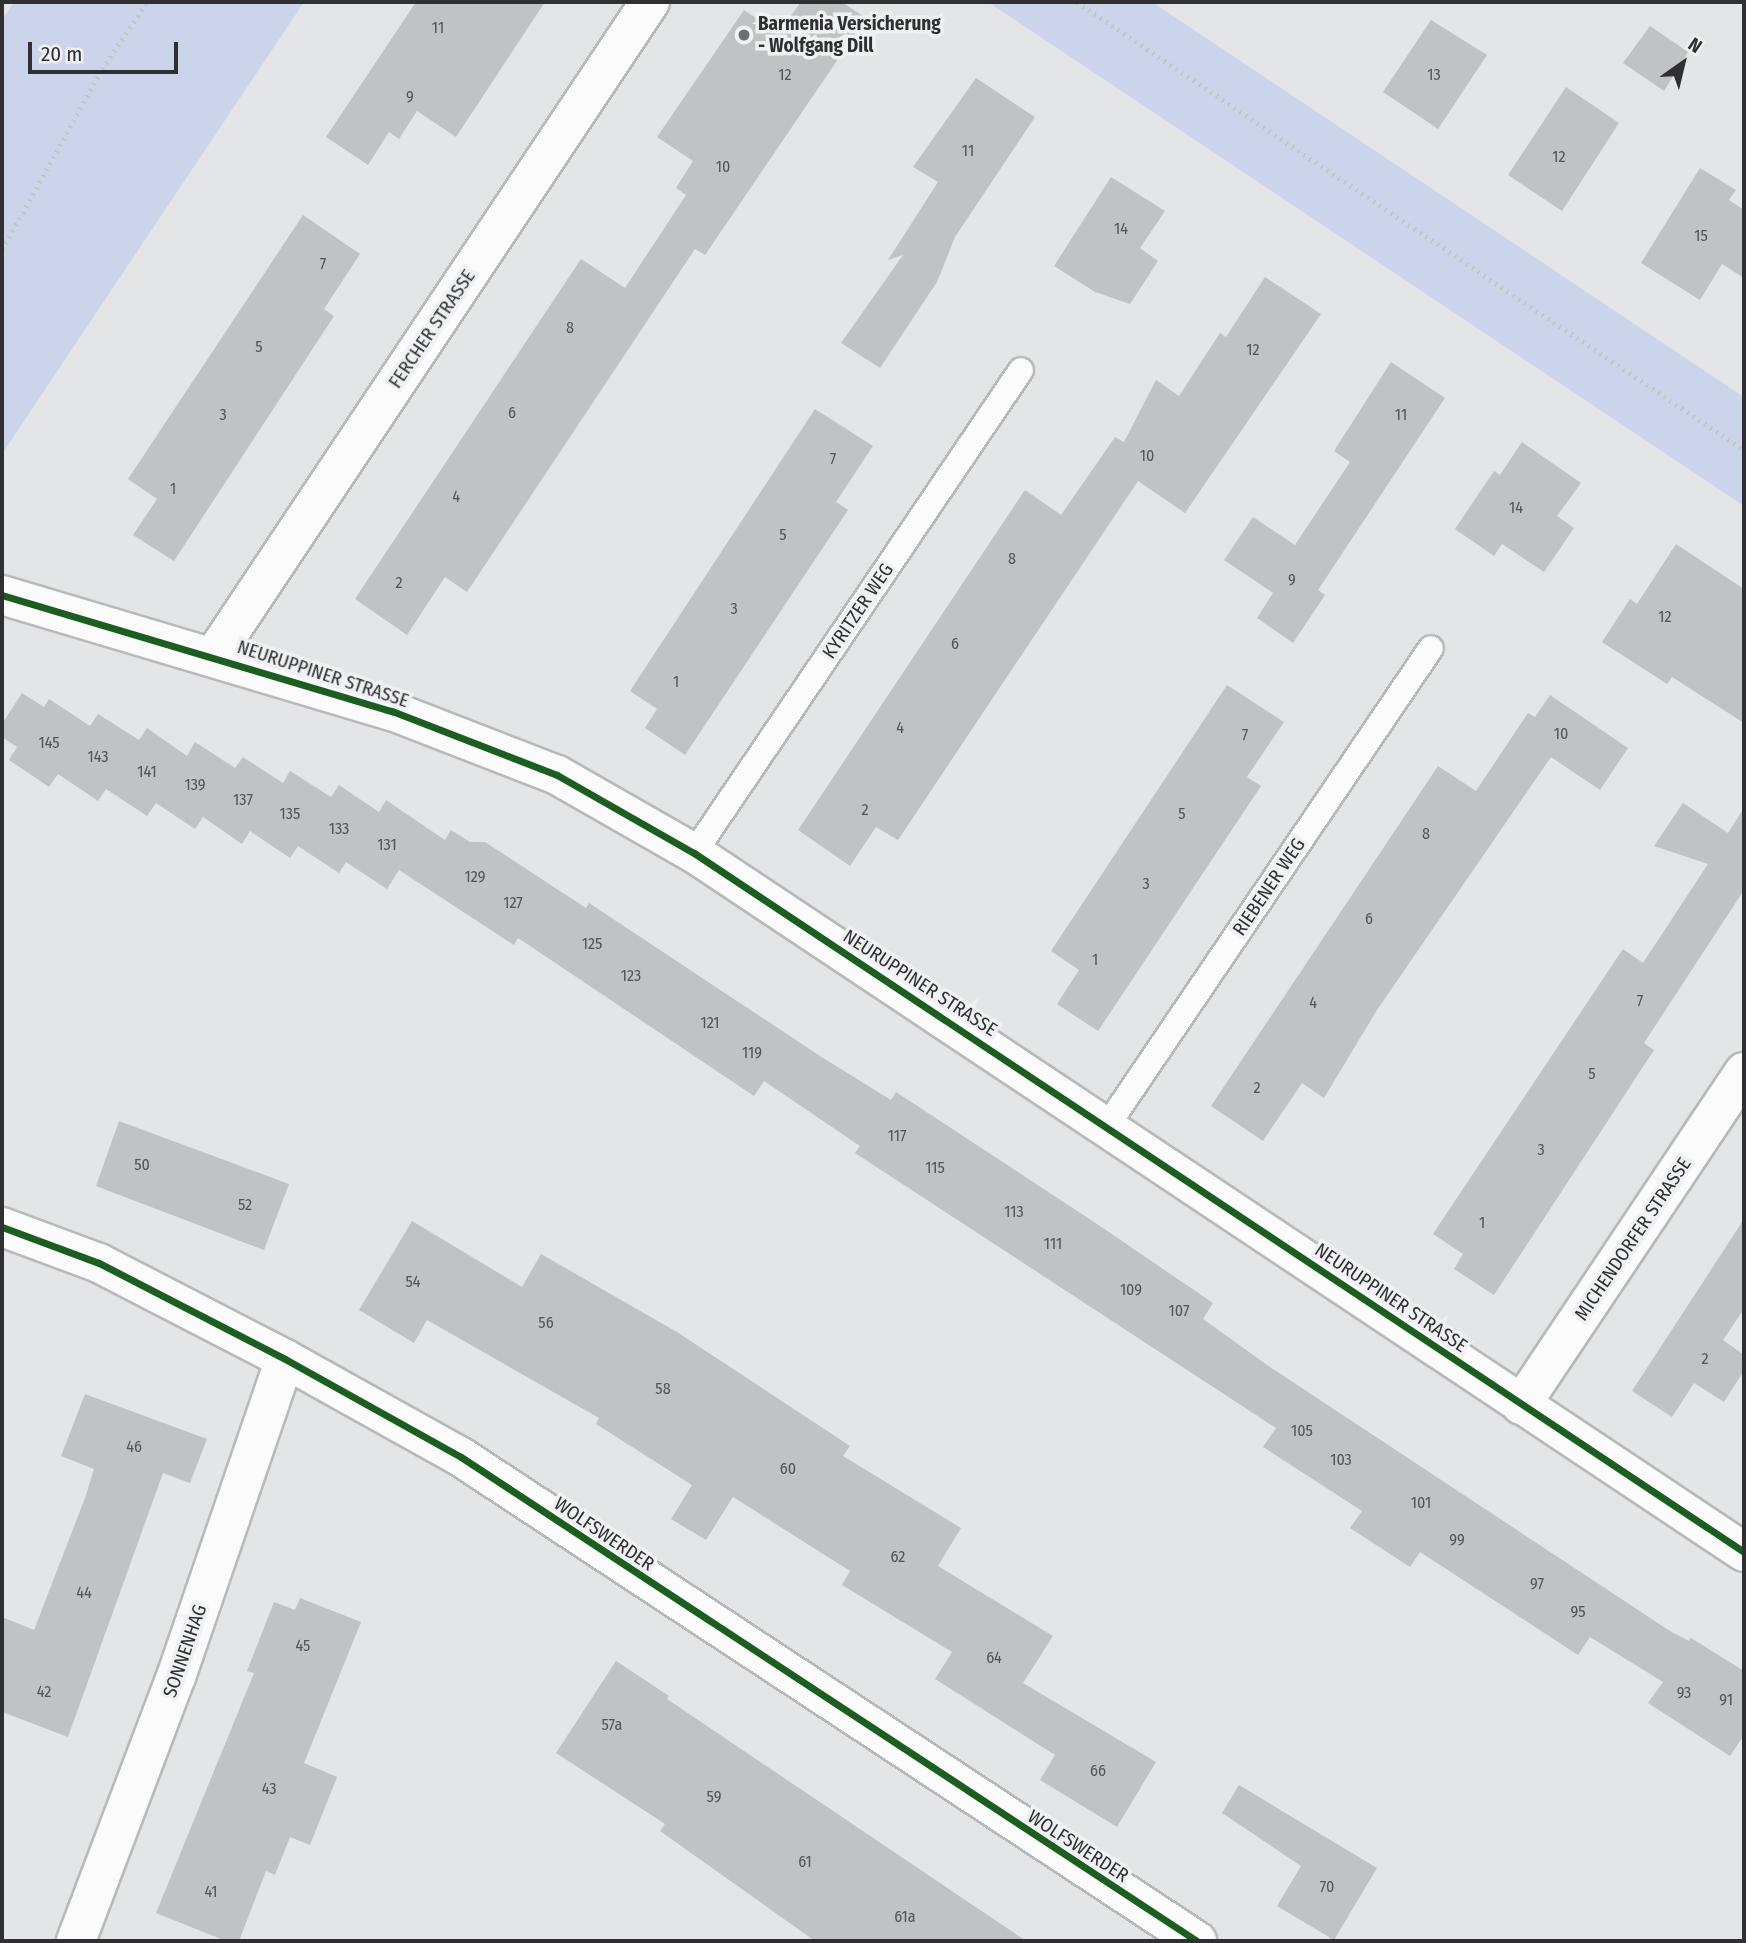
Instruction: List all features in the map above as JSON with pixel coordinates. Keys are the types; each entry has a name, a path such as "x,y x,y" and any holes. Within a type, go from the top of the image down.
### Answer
{"street":[{"name":"FERCHER STRASSE","path":"214,656 650,2"},
{"name":"NEURUPPINER STRASSE","path":"2,595 392,711 557,775 694,853 1744,1552"},
{"name":"MICHENDORFER STRASSE","path":"1521,1405 1744,1072"},
{"name":"WOLFSWERDER","path":"2,1227 99,1263 285,1359 461,1457 1196,1941"},
{"name":"SONNENHAG","path":"76,1941 176,1677 285,1359"}],"lane":[{"name":"KYRITZER WEG","path":"694,853 1021,370"},
{"name":"RIEBENER WEG","path":"1107,1126 1431,648"}],"path":[{"path":"2,250 102,69 147,2"},
{"path":"1077,2 1744,450"}],"shaded area":[{"path":"14,2 304,2 2,454 2,20"},
{"path":"988,2 1152,2 1744,397 1744,506"}],"building":[{"path":"416,2 545,2 456,137 417,111 399,139 389,132 368,165 326,137"},
{"path":"801,2 842,2 866,18 705,255 695,249 467,592 445,577 407,635 355,599 581,259 625,288 686,195 676,188 693,161 657,137 744,10 778,33"},
{"path":"1431,20 1487,55 1438,129 1383,92"},
{"path":"1650,26 1688,52 1664,91 1623,63"},
{"path":"976,78 1035,117 955,237 937,282 880,368 841,343 903,255 888,260 938,182 913,167"},
{"path":"1566,87 1619,123 1562,211 1508,175"},
{"path":"1700,168 1736,190 1729,200 1744,210 1744,278 1722,264 1700,300 1641,263"},
{"path":"1111,177 1165,211 1140,248 1158,261 1130,304 1095,292 1054,266"},
{"path":"303,215 360,254 324,309 334,316 174,561 133,535 157,499 128,479"},
{"path":"1265,277 1321,314 1185,513 1138,481 898,840 876,827 850,866 798,830 1025,490 1061,515 1115,437 1124,442 1156,380 1179,396 1220,333 1226,337"},
{"path":"1391,362 1445,398 1318,590 1325,595 1293,643 1257,618 1273,593 1224,560 1253,517 1295,545 1350,462 1334,451"},
{"path":"815,409 873,446 836,502 848,510 685,755 645,728 657,709 630,691"},
{"path":"1522,442 1581,483 1557,516 1574,528 1544,572 1502,544 1494,556 1455,529 1494,471 1500,475"},
{"path":"1676,544 1744,589 1744,723 1672,677 1667,684 1602,642 1630,599 1637,604"},
{"path":"1227,685 1284,722 1247,777 1261,786 1098,1031 1057,1004 1079,970 1051,951"},
{"path":"22,693 44,707 49,699 90,726 98,714 139,740 147,728 187,756 195,742 235,768 243,757 283,783 290,771 331,797 339,785 379,812 386,800 445,840 451,830 470,842 485,842 586,908 589,903 820,1056 891,1100 896,1092 1097,1224 1213,1303 1203,1319 1270,1367 1670,1631 1689,1641 1691,1638 1744,1671 1744,1735 1730,1756 1648,1703 1663,1682 1590,1637 1578,1655 1420,1552 1410,1567 1350,1528 1362,1511 1263,1447 1276,1428 855,1153 860,1146 764,1081 754,1096 518,938 514,945 399,870 387,889 346,862 339,873 298,846 290,858 250,831 242,844 203,817 195,829 156,803 147,816 106,789 98,801 58,774 49,787 9,760 17,747 2,737 2,724"},
{"path":"1550,695 1628,748 1600,790 1551,757 1377,1010 1324,1098 1302,1083 1263,1141 1211,1106 1438,766 1476,791 1528,713 1535,717"},
{"path":"1683,803 1728,833 1744,808 1744,890 1644,1043 1654,1050 1494,1295 1454,1269 1463,1254 1433,1234 1623,949 1643,963 1708,864 1654,846"},
{"path":"119,1121 289,1184 264,1250 96,1186"},
{"path":"1744,1219 1744,1309 1723,1340 1744,1355 1744,1371 1724,1402 1694,1383 1672,1417 1632,1391"},
{"path":"412,1221 522,1287 541,1254 677,1332 850,1446 843,1456 961,1528 938,1566 1053,1636 1023,1683 1156,1762 1117,1827 1040,1780 1055,1755 935,1679 952,1652 842,1585 850,1571 733,1497 706,1540 671,1519 692,1485 596,1424 599,1418 427,1320 414,1343 359,1310"},
{"path":"85,1394 207,1439 190,1483 163,1473 68,1737 2,1712 2,1617 34,1630 85,1498 94,1469 61,1456"},
{"path":"300,1598 361,1622 304,1763 337,1777 310,1845 290,1837 275,1875 266,1871 239,1941 226,1941 156,1913 254,1673 247,1671 274,1602 295,1610"},
{"path":"616,1661 669,1696 667,1699 1026,1941 815,1941 660,1831 665,1824 556,1753"},
{"path":"1239,1785 1377,1868 1334,1940 1277,1906 1301,1866 1222,1813"}],"cycle path":[{"path":"2,595 392,711 557,775 694,853 1744,1552"},
{"path":"2,1227 99,1263 285,1359 461,1457 1197,1941"}],"place":[{"name":"Barmenia Versicherung - Wolfgang Dill","path":"744,35"}]}
